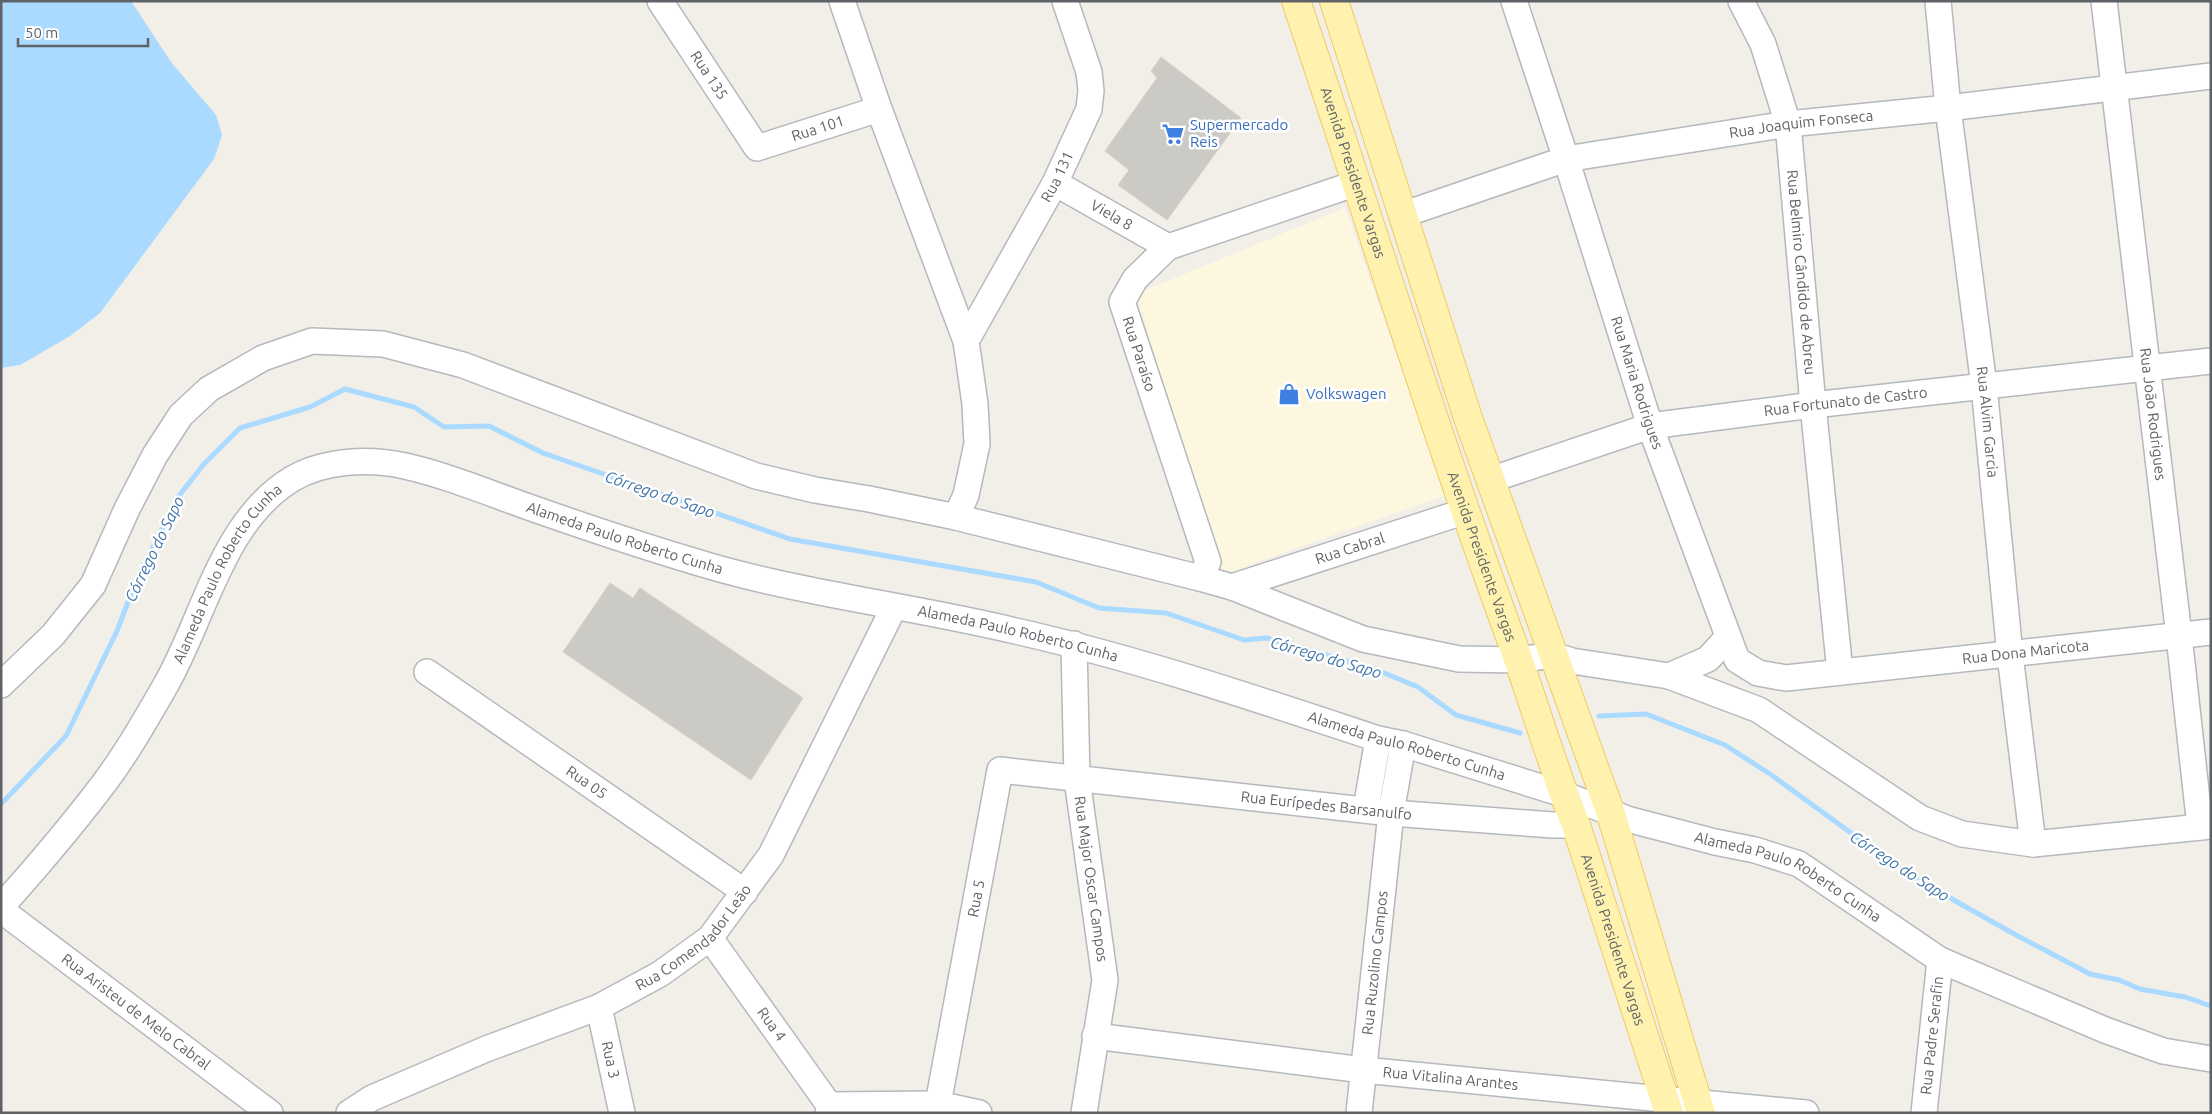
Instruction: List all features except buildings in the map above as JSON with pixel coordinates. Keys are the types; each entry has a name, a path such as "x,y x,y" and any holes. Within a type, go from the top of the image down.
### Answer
{"main road":[{"name":"Avenida Presidente Vargas","path":"1296,1 1466,511 1563,794 1576,825 1668,1109"},
{"path":"1334,1 1402,215 1490,480 1611,814 1699,1108"}],"street":[{"name":"Rua 135","path":"660,1 757,148"},
{"path":"842,1 879,109 966,341 975,404 977,444 966,495 956,517"},
{"name":"Rua 131","path":"966,341 1055,182 1089,109 1091,91 1089,72 1065,1"},
{"name":"Rua Maria Rodrigues","path":"1514,1 1650,426 1737,660 1758,673 1786,678 1840,672"},
{"name":"Rua Belmiro Cândido de Abreu","path":"1741,1 1764,44 1788,124 1812,405 1840,672"},
{"name":"Rua Alvim Garcia","path":"1938,1 1948,108 1984,386 2010,655 2033,844"},
{"name":"Rua João Rodrigues","path":"2104,1 2146,368 2179,636 2205,826"},
{"name":"Rua Joaquim Fonseca","path":"1402,215 1566,159 1788,124 1948,108 2211,76"},
{"name":"Rua 101","path":"757,148 879,109"},
{"name":"Viela 8","path":"1055,182 1168,247"},
{"name":"Rua Paraíso","path":"1200,578 1208,562 1122,302 1135,278 1168,247 1357,182"},
{"path":"1,685 53,635 93,585 127,508 155,454 181,415 209,389 263,358 312,341 383,344 463,364 756,476 815,490 956,517 1200,578 1232,587 1363,639 1459,659 1518,660 1553,655 1572,661 1669,676 1759,710 1920,818 1962,834 2033,844 2205,826"},
{"name":"Rua Fortunato de Castro","path":"1490,480 1650,426 1812,405 2211,361"},
{"name":"Alameda Paulo Roberto Cunha","path":"1,909 57,844 104,783 166,685 240,529 261,502 294,478 327,466 364,461 403,466 722,569 1074,644 1211,684 1378,739 1403,744 1563,794 1611,814 1715,842 1756,850 1799,864 1940,960 2105,1030 2154,1048 2211,1059"},
{"name":"Rua Cabral","path":"1232,587 1466,511"},
{"name":"Rua Comendador Leão","path":"349,1113 372,1098 486,1049 599,1007 660,974 710,938 771,855 894,607"},
{"name":"Rua Dona Maricota","path":"1840,672 2211,632"},
{"path":"1669,676 1708,658 1728,637"},
{"name":"Rua Major Oscar Campos","path":"1074,644 1077,779 1105,980 1084,1113"},
{"name":"Rua 05","path":"427,672 745,892"},
{"path":"1366,810 1378,739"},
{"name":"Rua Ruzolino Campos","path":"1359,1113 1391,813 1403,744"},
{"name":"Rua 5","path":"938,1104 1000,770 1077,779"},
{"name":"Rua Eurípedes Barsanulfo","path":"1077,779 1391,813 1576,825"},
{"name":"Rua Aristeu de Melo Cabral","path":"1,909 270,1113"},
{"name":"Rua 4","path":"710,938 829,1109"},
{"name":"Rua Padre Serafin","path":"1924,1113 1940,960"},
{"name":"Rua 3","path":"599,1007 622,1113"},
{"name":"Rua Vitalina Arantes","path":"1095,1036 1668,1109 1699,1108 1806,1113"},
{"path":"829,1109 938,1104 979,1113"}],"shaded area":[{"name":"Volkswagen","path":"1345,208 1446,495 1223,574 1136,294"}],"water":[{"path":"1,1 131,1 171,62 216,115 222,135 214,159 100,313 70,336 20,365 1,368"}],"waterway":[{"name":"Córrego do Sapo","path":"1,804 66,736 117,631 136,581 178,497 204,464 240,428 310,407 345,389 414,407 444,427 489,426 543,453 790,539 1036,582 1099,608 1166,613 1244,640 1266,638 1302,648 1377,670 1418,687 1456,715 1520,733"},
{"name":"Córrego do Sapo","path":"1599,716 1646,714 1725,745 1770,774 1909,875 2016,935 2090,974 2119,980 2140,989 2185,997 2211,1006"}],"place":[{"name":"Supermercado Reis","path":"1173,134"},
{"name":"Volkswagen","path":"1289,394"}]}
